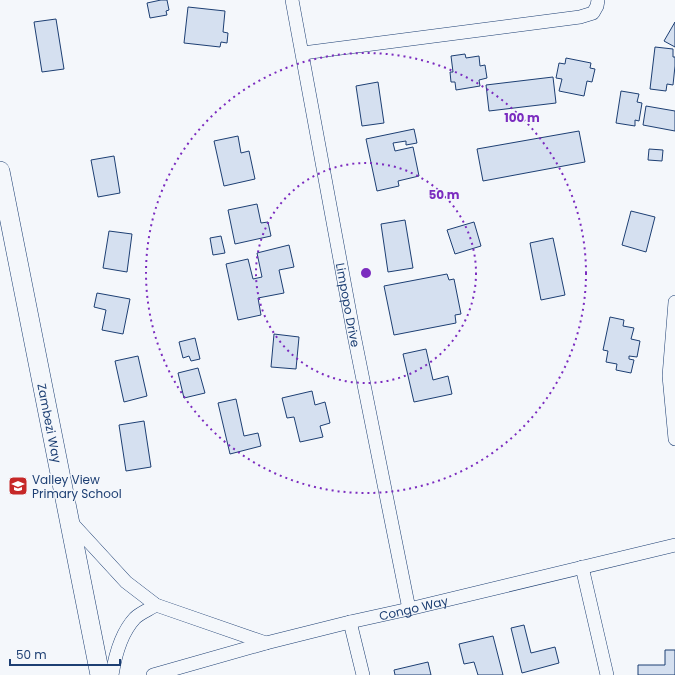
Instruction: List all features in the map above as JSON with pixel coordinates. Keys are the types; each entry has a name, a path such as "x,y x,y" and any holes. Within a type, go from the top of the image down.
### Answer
{"main road":[{"name":"Zambezi Way","path":"0,171 100,675"}],"street":[{"name":"Limpopo Drive","path":"292,0 353,330 409,609"},
{"path":"303,53 580,16 593,13 597,6 598,0"},
{"path":"675,302 669,376 675,439"},
{"path":"68,518 126,582 156,605 266,643"},
{"name":"Congo Way","path":"153,675 266,643 350,622 675,545"},
{"path":"582,568 607,675"},
{"path":"112,675 115,659 125,632 136,617 156,605"},
{"path":"350,622 363,675"}],"building":[{"path":"167,0 169,10 166,11 167,15 150,18 147,3"},
{"path":"188,7 225,11 223,32 228,33 227,43 221,42 220,47 184,43"},
{"path":"56,19 64,69 42,72 34,22"},
{"path":"675,22 675,47 664,41"},
{"path":"655,47 673,49 673,57 675,57 673,85 667,84 666,91 650,89"},
{"path":"465,54 466,58 479,56 480,66 485,65 487,78 479,80 480,86 456,90 455,82 451,82 450,72 453,72 451,56"},
{"path":"566,58 591,63 590,68 595,69 592,82 587,81 584,96 559,91 562,79 556,78 559,63 565,64"},
{"path":"553,77 556,103 489,111 486,85"},
{"path":"378,82 384,123 362,126 356,86"},
{"path":"621,91 639,94 637,102 642,103 639,121 635,120 635,126 616,123"},
{"path":"646,106 675,111 675,131 643,125"},
{"path":"414,129 417,143 406,145 406,141 393,143 395,151 413,147 419,176 398,181 399,186 377,191 366,139"},
{"path":"579,131 585,162 483,181 477,149"},
{"path":"238,136 241,153 249,151 255,179 224,186 214,141"},
{"path":"649,149 663,150 662,161 648,160"},
{"path":"114,156 120,193 98,197 91,160"},
{"path":"257,204 261,223 268,222 271,236 235,244 228,210"},
{"path":"631,211 655,217 646,252 622,245"},
{"path":"405,220 413,268 388,272 381,224"},
{"path":"474,222 481,246 455,254 447,230"},
{"path":"109,231 132,234 127,272 103,268"},
{"path":"221,236 225,253 213,255 210,238"},
{"path":"553,238 565,295 541,300 530,243"},
{"path":"289,245 294,267 279,270 284,293 258,298 261,315 238,320 226,264 248,259 253,279 262,277 257,253"},
{"path":"447,274 449,280 454,279 461,314 455,315 456,323 394,335 384,286"},
{"path":"97,293 130,299 123,334 102,330 106,310 94,307"},
{"path":"610,317 624,320 623,326 634,328 631,339 640,341 637,357 629,356 629,359 634,360 631,373 616,370 617,364 606,362 608,351 603,350"},
{"path":"274,334 299,337 296,369 271,367"},
{"path":"195,338 200,359 191,361 189,356 183,358 179,342"},
{"path":"426,349 433,380 448,376 452,394 414,402 403,354"},
{"path":"138,356 147,396 124,402 115,361"},
{"path":"198,368 205,393 184,398 178,373"},
{"path":"312,391 315,405 325,402 330,423 320,426 323,437 300,442 294,417 287,418 282,398"},
{"path":"236,399 244,436 258,433 261,446 230,454 218,403"},
{"path":"144,421 151,467 126,471 119,425"},
{"path":"524,625 531,653 555,647 559,663 522,673 511,628"},
{"path":"493,636 503,675 478,675 474,662 464,664 459,644"},
{"path":"665,650 675,650 675,675 638,675 638,665 665,665"},
{"path":"428,662 431,675 395,675 394,670"}],"place":[{"name":"Valley View Primary School","path":"18,486"}]}
